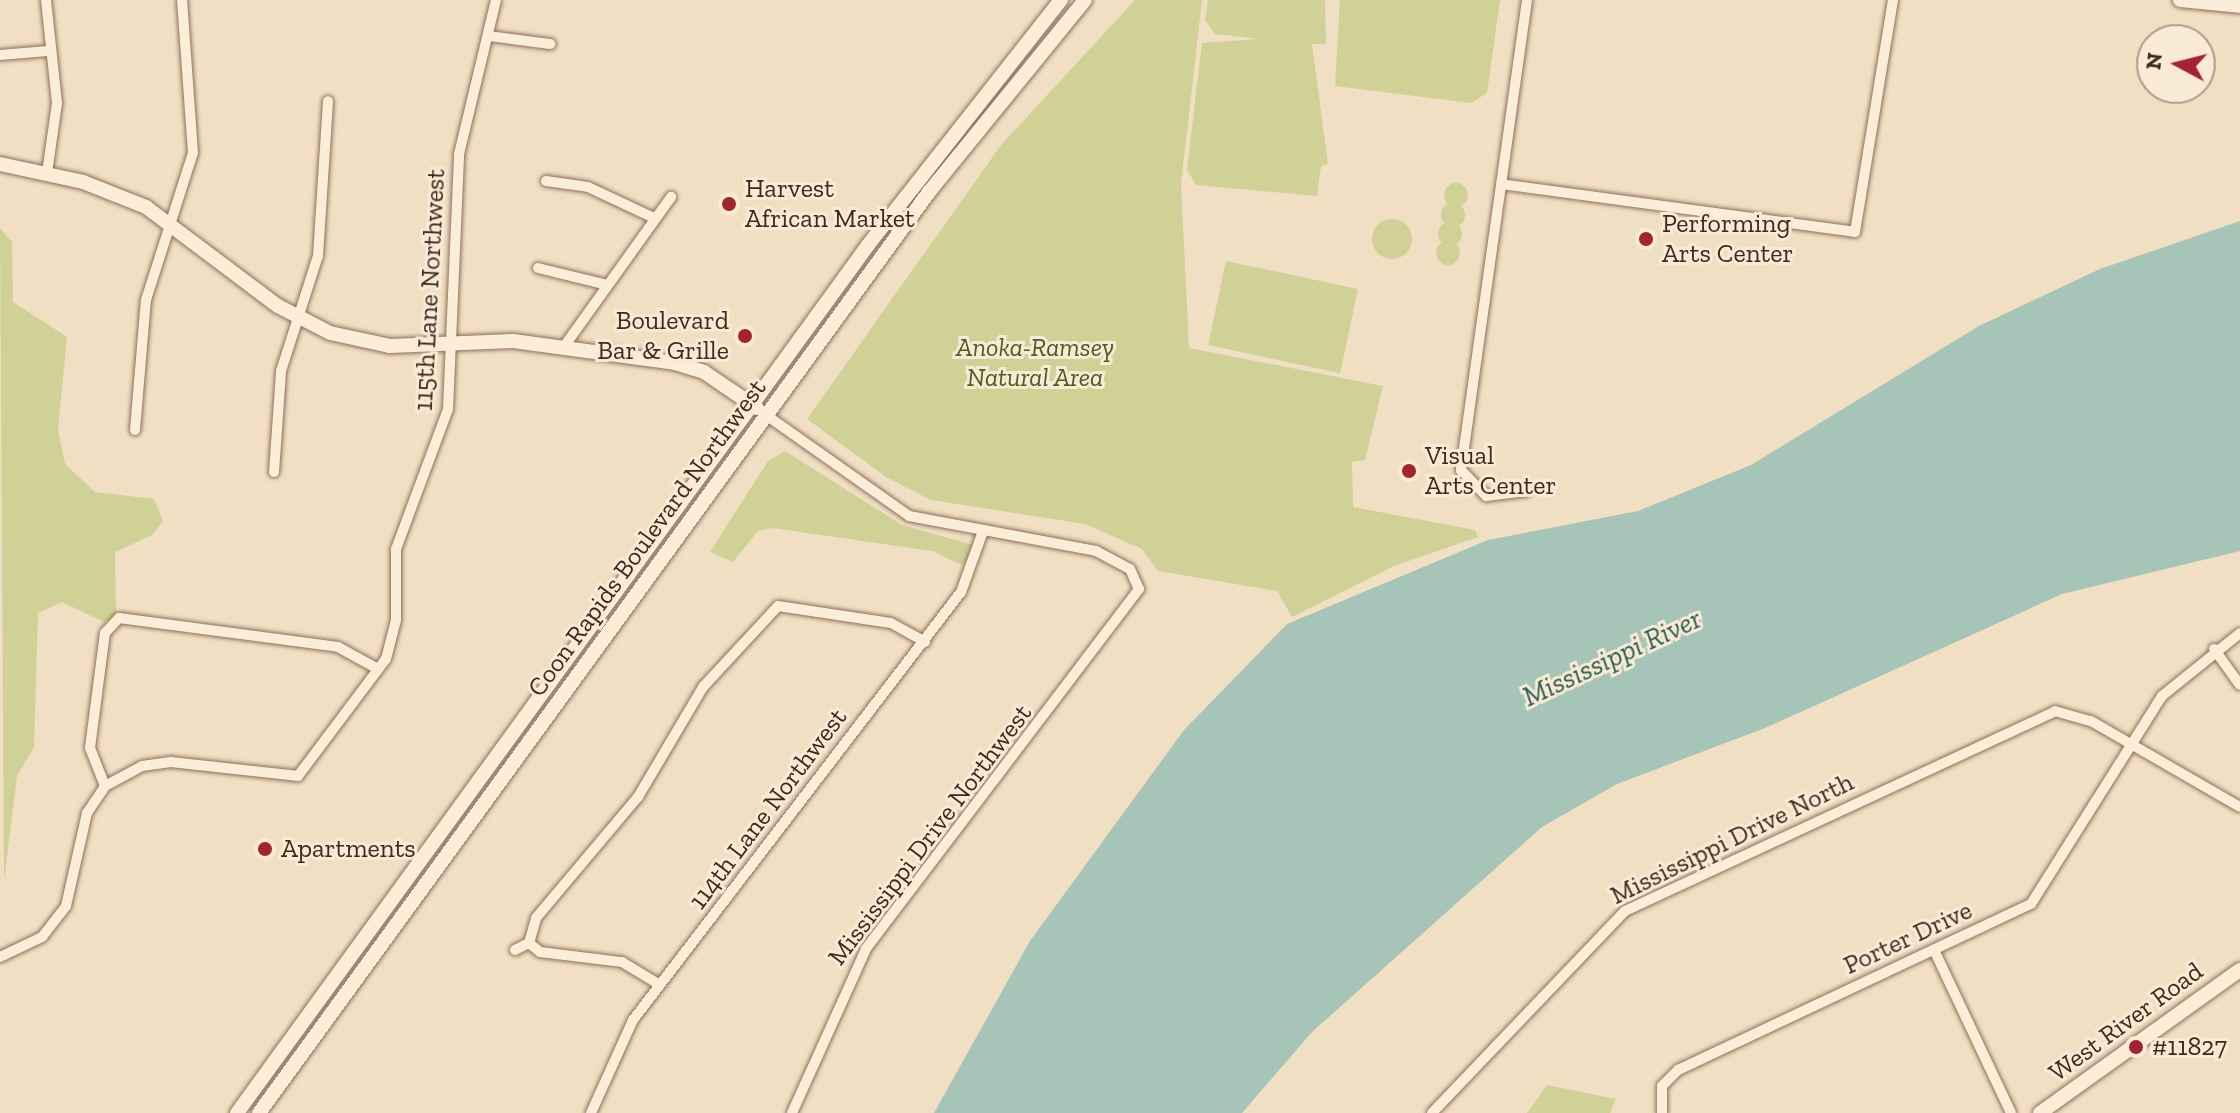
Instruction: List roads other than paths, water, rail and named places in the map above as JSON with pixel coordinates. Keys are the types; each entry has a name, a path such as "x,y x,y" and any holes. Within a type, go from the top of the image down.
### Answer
{"main road":[{"name":"Coon Rapids Boulevard Northwest","path":"237,1113 940,147 1061,0"},
{"name":"Coon Rapids Boulevard Northwest","path":"259,1113 993,107 1085,0"},
{"path":"2180,0 2240,6"},
{"path":"0,164 47,173 172,221 299,318 379,345 563,348 687,366 766,415"},
{"name":"West River Road","path":"2040,1113 2240,970"}],"street":[{"path":"46,0 48,51 57,103 47,173"},
{"path":"135,430 142,322 193,153 182,0"},
{"name":"115th Lane Northwest","path":"105,786 142,766 171,762 287,777 306,771 378,669 396,620 396,549 443,433 459,154 496,0"},
{"path":"1527,0 1461,470 1486,496 1527,491"},
{"path":"1501,184 1855,232 1893,0"},
{"path":"489,36 550,44"},
{"path":"0,55 48,51"},
{"path":"274,472 277,387 318,256 328,101"},
{"path":"546,181 588,187 654,218"},
{"path":"563,348 671,197"},
{"path":"538,268 607,285"},
{"path":"766,415 901,512 982,534"},
{"name":"Mississippi Drive Northwest","path":"792,1113 866,949 1134,602 1137,580 1116,559 982,534"},
{"name":"114th Lane Northwest","path":"591,1113 611,1057 660,985 925,642 968,580 982,534"},
{"path":"515,950 529,943 536,918 638,797 703,687 778,606 891,623 925,642"},
{"path":"0,957 42,937 66,906 87,813 105,786 90,748 105,633 119,618 338,647 378,669"},
{"path":"2240,633 2214,649 2162,696 2130,744 2240,807"},
{"path":"2214,649 2240,685"},
{"name":"Mississippi Drive North","path":"1432,1113 1625,911 2068,710 2130,744"},
{"name":"Porter Drive","path":"1662,1113 1670,1074 1934,950 2038,897 2130,744"},
{"path":"529,943 540,952 622,962 660,985"},
{"path":"1934,950 2011,1113"}],"water":[{"name":"Mississippi River","path":"2240,221 2240,551 2062,594 1765,728 1617,784 1542,827 1312,1032 1242,1113 934,1113 1030,941 1184,730 1287,624 1488,540 1638,511 1751,465 1979,326 2100,269"}],"place":[{"name":"Harvest African Market","path":"729,204"},
{"name":"Performing Arts Center","path":"1646,239"},
{"name":"Boulevard Bar & Grille","path":"745,336"},
{"name":"Visual Arts Center","path":"1409,471"},
{"name":"Apartments","path":"265,849"},
{"name":"#11827","path":"2136,1047"}],"park label":[{"name":"Anoka-Ramsey Natural Area","path":"1035,363"}]}
